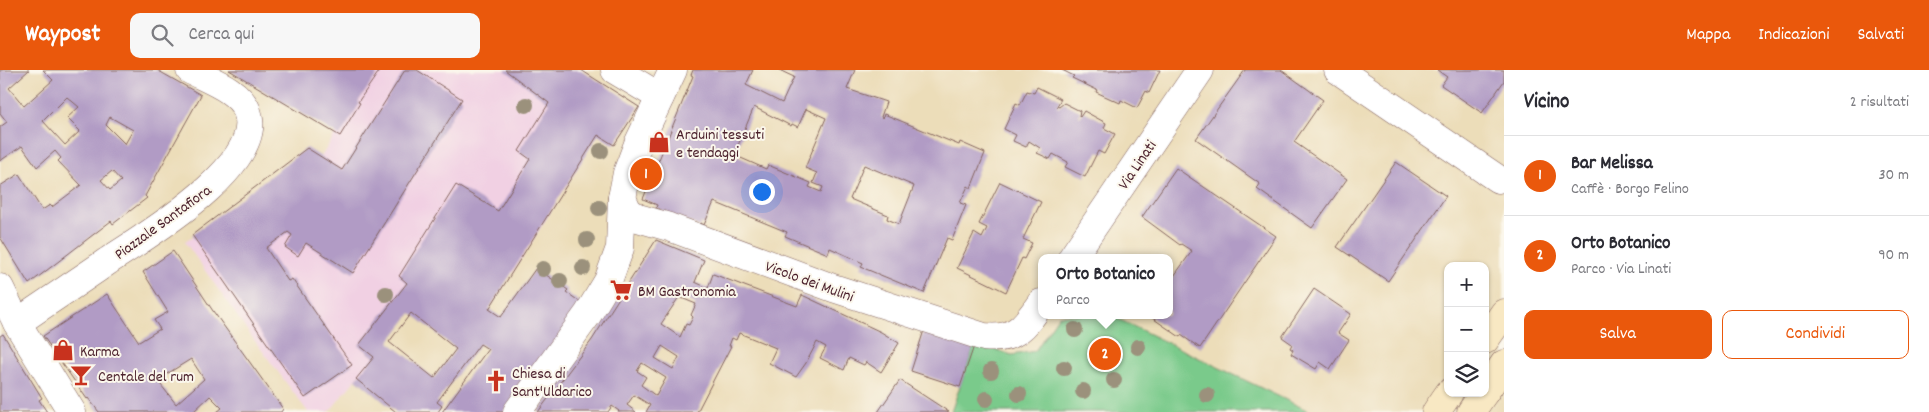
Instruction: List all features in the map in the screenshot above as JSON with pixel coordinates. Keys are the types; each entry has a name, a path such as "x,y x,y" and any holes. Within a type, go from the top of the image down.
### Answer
{"main road":[{"path":"1489,334 1504,313"},
{"path":"1489,386 1504,364"},
{"path":"1436,412 1446,397"},
{"path":"1471,412 1482,397"}],"street":[{"path":"615,70 660,97"},
{"path":"517,412 588,314 608,281 620,248 622,198 632,159 673,70"},
{"name":"Via Linati","path":"1075,254 1200,70"},
{"path":"1338,70 1498,179"},
{"name":"Piazzale Santafiora","path":"17,323 174,217 200,196 235,160 248,136 250,123 247,111 234,94 196,73"},
{"name":"Vicolo dei Mulini","path":"622,198 628,210 638,218 669,227 833,288 978,335 993,338 1009,335 1025,325 1038,307"},
{"path":"0,288 17,323 72,412"}],"shaded area":[{"path":"380,70 581,70 639,107 614,145 598,135 512,274 489,309 471,331 407,283 359,345 374,357 329,412 308,412 185,242 307,148 321,157 336,133 340,135 360,103 358,102"}],"green space":[{"path":"1056,319 1118,319 1311,412 951,412 975,343 1012,355 1035,351"}],"building":[{"path":"0,70 29,70 9,88 24,106 53,80 43,70 157,70 201,95 145,196 147,198 113,224 111,221 29,284 0,237 0,186 19,174 42,210 50,205 52,207 81,185 58,161 61,158 55,151 37,167 22,146 0,161 0,127 7,122 0,113","holes":["67,97 79,107 67,118 80,131 65,145 43,121","110,117 133,130 125,144 106,125","112,171 121,181 110,190 101,180"]},
{"path":"229,70 380,70 358,102 360,103 340,136"},
{"path":"405,70 417,70 462,99 353,273 306,243 298,256 285,247 292,235 288,232 266,248 288,281 292,279 352,365 305,398 192,235 307,148 342,170"},
{"path":"505,70 581,70 639,107 614,145 598,135 489,309 501,317 536,268 568,290 566,292 583,304 504,412 442,412 488,349 480,344 437,402 442,406 438,412 396,412 356,379 374,357 359,345 407,283 399,276 456,185 498,211 530,159 519,151 549,103","holes":["411,313 456,349 434,378 389,342"]},
{"path":"693,70 753,70 746,85 782,103 794,77 779,70 855,70 847,89 886,102 881,117 883,118 884,114 959,145 960,142 985,153 971,188 968,186 960,203 966,205 952,240 947,238 924,293 861,267 863,263 830,248 828,254 785,236 787,232 714,202 704,225 701,223 700,227 656,208 657,205 643,199 693,76 691,75","holes":["754,107 791,126 792,124 798,127 806,109 826,118 805,168 817,173 813,183 823,187 821,192 809,187 811,183 768,165 766,169 734,155","864,165 914,186 899,224 887,219 888,215 850,199"]},
{"path":"1062,70 1160,70 1149,93 1146,91 1137,108 1121,100 1120,103 1096,92 1097,90 1072,78 1074,76"},
{"path":"1245,70 1281,70 1323,100 1294,142 1347,179 1312,228 1257,189 1260,184 1196,139"},
{"path":"1437,70 1504,70 1504,81 1482,113 1441,85 1447,77"},
{"path":"1037,87 1061,99 1057,106 1059,107 1064,103 1080,111 1080,117 1084,111 1106,123 1104,128 1115,134 1104,154 1098,151 1085,177 1065,167 1068,162 1053,154 1050,159 1037,153 1040,148 1029,141 1026,147 1013,141 1016,135 1004,129 1016,103 1020,105 1027,91 1034,93"},
{"path":"1396,162 1446,196 1388,281 1337,247"},
{"path":"1176,168 1276,236 1200,348 1154,319 1173,319 1173,277 1192,251 1180,245 1142,217"},
{"path":"1000,182 1041,202 1023,239 1032,243 1024,259 1022,258 1006,292 957,268 974,233 982,238 987,228 979,224"},
{"path":"656,240 704,260 695,282 708,288 713,274 797,306 802,295 881,332 899,343 881,372 866,362 864,365 849,358 844,370 820,358 826,347 817,342 796,377 769,363 776,348 739,333 736,340 732,338 729,346 731,346 697,412 646,412 650,405 634,395 627,405 636,412 618,412 612,406 608,412 538,412 592,340","holes":["679,297 696,304 691,315 693,317 689,325 686,324 680,337 661,324","662,346 679,357 673,369 655,358","642,363 666,378 656,396 641,385 646,377 637,371"]},
{"path":"173,251 283,409 281,412 217,412 222,408 210,396 193,412 99,412 87,399 43,336 107,294 139,342 160,329 154,320 168,312 143,272","holes":["191,359 204,379 176,404 157,380"]},
{"path":"1314,289 1351,314 1338,333 1349,340 1330,369 1320,362 1316,369 1291,354 1293,350 1290,348 1292,344 1282,337"},
{"path":"925,327 975,343 960,387 911,371"},
{"path":"3,334 42,398 39,400 47,412 0,412 0,336"},
{"path":"900,380 949,412 878,412"}],"place":[{"name":"Arduini tessuti e tendaggi","path":"659,142"},
{"name":"Bar Melissa","path":"646,174"},
{"name":"BM Gastronomia","path":"621,290"},
{"name":"Karma","path":"63,350"},
{"name":"Orto Botanico","path":"1105,354"},
{"name":"Centale del rum","path":"81,375"},
{"name":"Chiesa di Sant'Uldarico","path":"496,381"}]}
